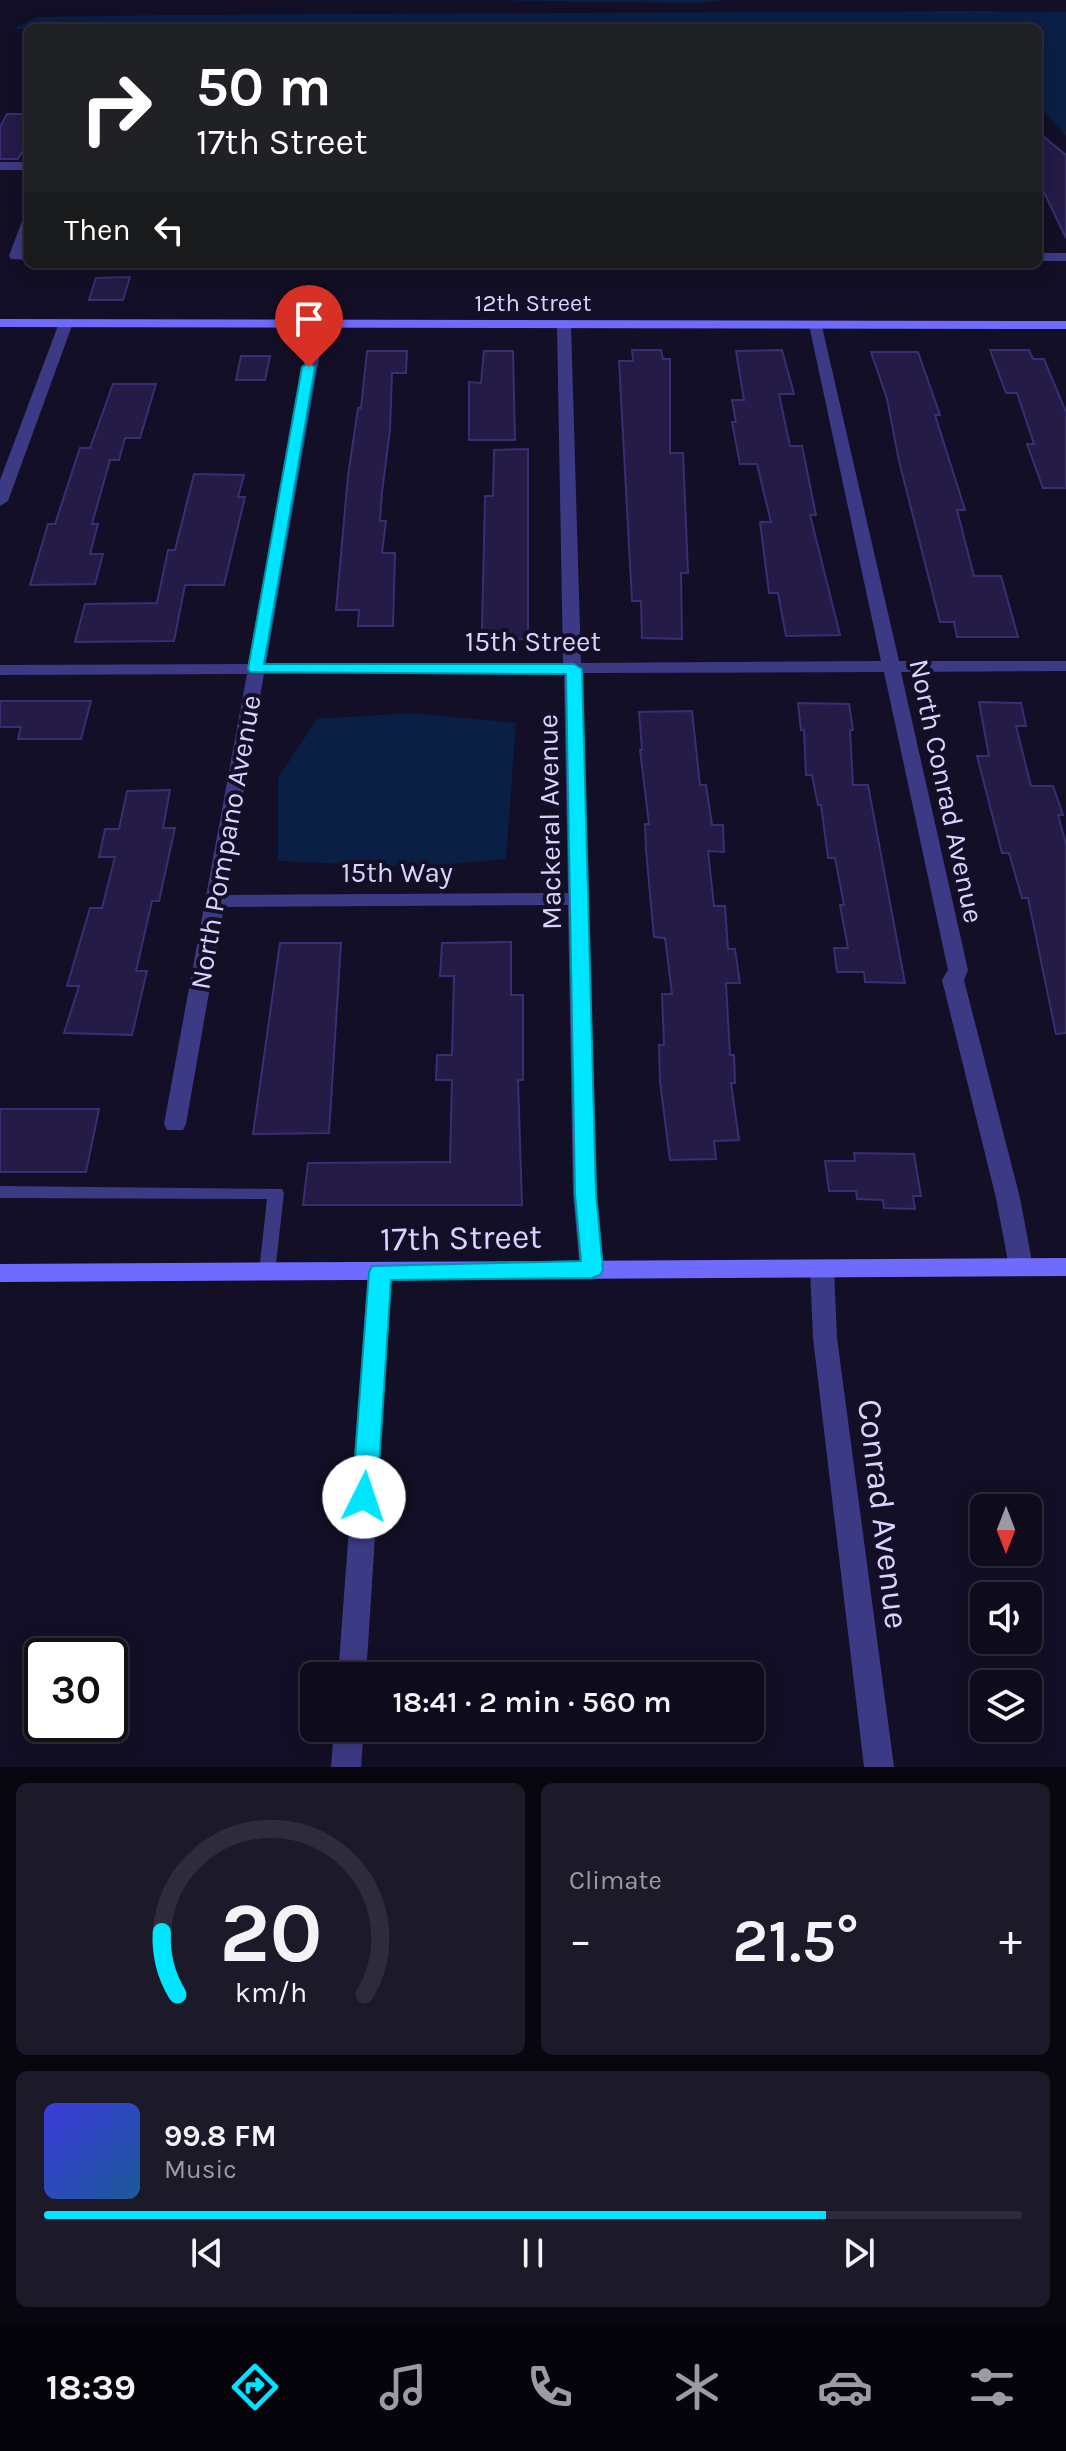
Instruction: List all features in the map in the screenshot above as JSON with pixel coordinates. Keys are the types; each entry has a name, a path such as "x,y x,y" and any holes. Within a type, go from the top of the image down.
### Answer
{"street":[{"path":"0,166 24,166"},
{"path":"1042,257 1066,257"},
{"name":"12th Street","path":"0,323 1066,325"},
{"path":"0,501 66,323"},
{"name":"North Pompano Avenue","path":"175,1124 318,324"},
{"name":"Mackeral Avenue","path":"564,325 585,1194 592,1270"},
{"name":"North Conrad Avenue","path":"816,325 958,970 953,980 1008,1198 1021,1267"},
{"name":"15th Street","path":"0,670 1066,666"},
{"name":"15th Way","path":"215,901 579,899"},
{"name":"17th Street","path":"0,1273 1066,1267"},
{"name":"Conrad Avenue","path":"822,1269 825,1338 879,1767"},
{"path":"353,1662 380,1272"},
{"path":"346,1767 348,1742"}],"lane":[{"path":"0,1192 276,1193 267,1272"}],"water":[{"path":"470,0 728,0 697,3"},
{"path":"1066,12 1066,136 1042,109 1042,24 24,24 24,29 13,29 37,17"},
{"path":"411,713 516,723 506,859 414,867 278,861 278,778 317,719"}],"building":[{"path":"7,114 24,114 24,148 18,159 0,159 0,127"},
{"path":"1042,135 1066,155 1066,238 1042,188"},
{"path":"130,277 123,300 89,300 96,278"},
{"path":"632,350 661,350 663,359 670,359 670,453 683,453 688,573 681,573 682,639 642,638 641,601 632,601 619,361 633,361"},
{"path":"782,350 794,394 779,394 790,446 802,446 816,515 810,515 840,635 786,636 778,593 769,593 760,522 771,522 757,464 740,464 732,422 736,422 732,400 744,400 736,351"},
{"path":"990,350 1029,350 1033,359 1044,359 1066,412 1066,488 1043,488 1027,444 1034,444 1017,393 1006,393"},
{"path":"367,351 407,351 406,373 392,373 390,430 380,521 386,521 382,553 395,553 393,626 358,626 359,610 336,610 348,476 358,408 361,408"},
{"path":"484,351 513,351 515,440 469,440 469,382 481,383"},
{"path":"871,352 918,352 940,415 935,415 965,510 957,510 974,576 1001,576 1018,637 957,637 954,622 940,622 899,461 887,399"},
{"path":"241,356 270,356 265,380 236,380"},
{"path":"113,384 156,384 140,438 125,438 119,460 110,460 92,524 98,524 90,554 103,554 95,584 30,585 48,524 55,524 80,448 90,448"},
{"path":"528,449 528,639 495,640 494,630 482,630 485,496 493,496 494,450"},
{"path":"194,474 244,475 238,497 245,497 224,585 185,585 174,641 75,642 85,604 157,603 168,550 175,550"},
{"path":"0,701 91,701 81,739 18,739 21,727 0,727"},
{"path":"979,702 1021,703 1026,726 1016,726 1031,786 1053,786 1063,815 1058,815 1066,844 1066,1033 1056,1034 1028,898 1022,898 1009,853 1002,853 977,756 989,756"},
{"path":"798,703 849,704 853,730 850,730 853,785 868,785 905,983 865,982 864,972 837,972 834,948 848,948 840,905 844,905 835,858 828,858 821,805 818,805 812,775 806,775 804,730 801,730"},
{"path":"692,711 700,785 706,785 712,825 723,825 724,852 708,851 714,906 725,906 728,949 735,949 740,983 726,983 730,1055 734,1055 735,1083 731,1083 739,1140 714,1141 716,1159 670,1160 660,1082 659,1045 664,1045 662,994 672,994 665,938 654,937 646,850 645,824 649,824 639,712"},
{"path":"170,790 163,828 175,828 159,901 152,901 136,971 147,971 132,1035 64,1033 79,986 67,986 90,908 102,908 115,857 99,857 105,829 119,829 127,791"},
{"path":"511,942 511,995 523,995 523,1080 518,1080 522,1205 303,1205 308,1163 450,1162 452,1080 436,1080 437,1055 452,1055 454,976 440,976 442,943"},
{"path":"280,943 341,943 329,1133 253,1134"},
{"path":"0,1109 99,1109 86,1172 0,1172"},
{"path":"854,1153 914,1154 921,1196 913,1196 915,1209 884,1208 883,1200 857,1199 856,1191 829,1191 825,1161 855,1161"}],"route":[{"path":"309,367 256,669 574,669 585,1194 592,1270 380,1272 364,1497"}]}
